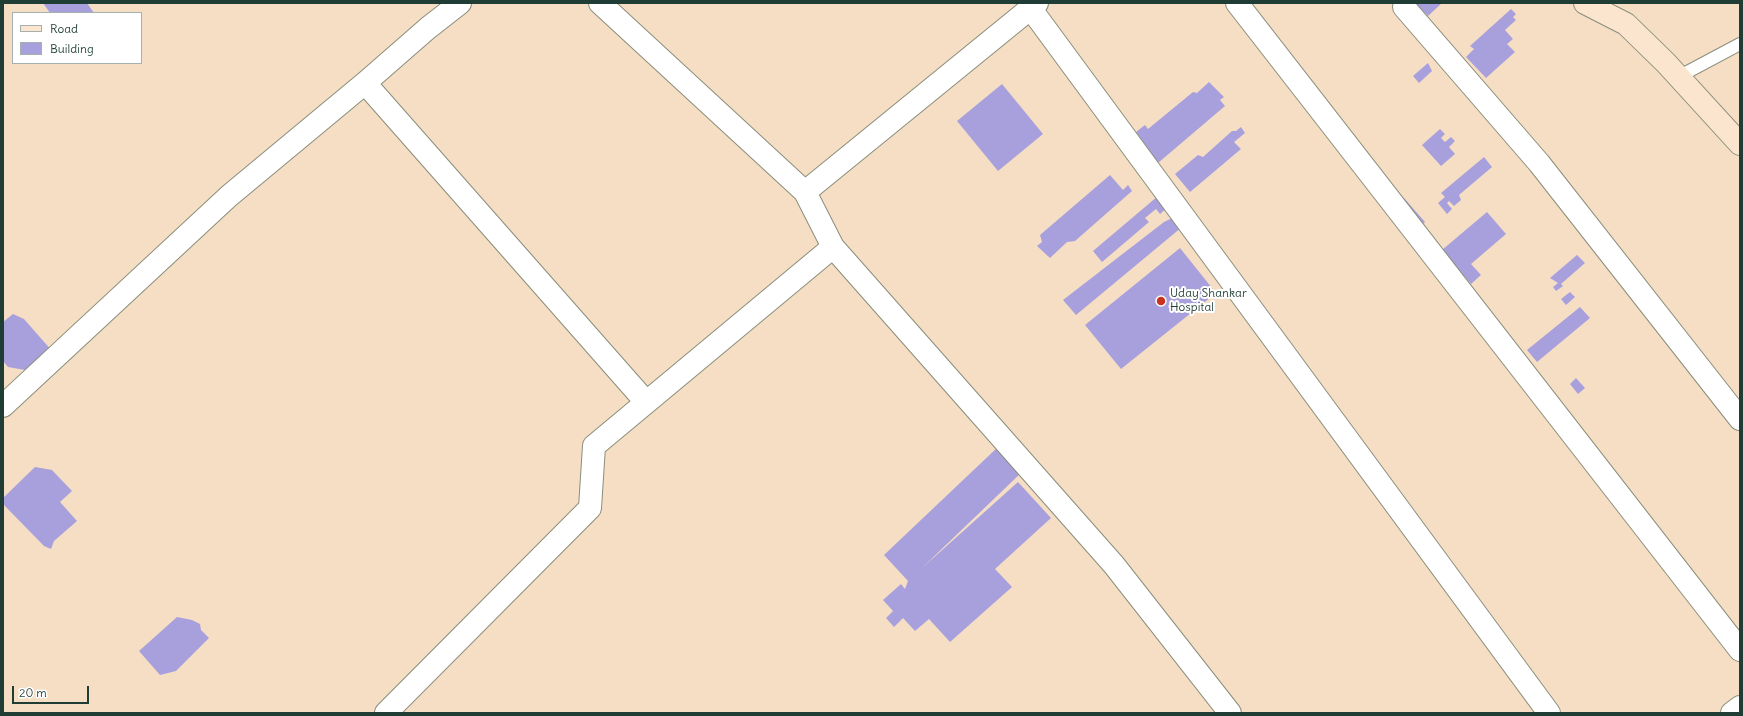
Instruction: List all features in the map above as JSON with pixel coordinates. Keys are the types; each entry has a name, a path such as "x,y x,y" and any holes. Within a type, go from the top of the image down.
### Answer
{"main road":[{"path":"1585,3 1626,24 1740,144"}],"street":[{"path":"3,406 229,196 365,83 428,28 460,3"},
{"path":"600,3 805,192 833,247 1114,565 1230,713"},
{"path":"1238,3 1740,650"},
{"path":"805,192 1034,6 1549,713"},
{"path":"1404,7 1539,163 1740,419"},
{"path":"365,83 646,402"},
{"path":"386,713 590,508 594,446 833,247"},
{"path":"1732,713 1740,707"}],"lane":[{"path":"1678,77 1740,44"}],"building":[{"path":"43,3 87,3 93,12 49,12"},
{"path":"1415,3 1442,3 1428,16"},
{"path":"1511,9 1516,14 1513,17 1516,20 1505,30 1513,39 1507,44 1515,52 1486,78 1466,57 1474,49 1470,46"},
{"path":"1428,63 1432,71 1419,83 1413,76"},
{"path":"1209,82 1224,97 1220,100 1225,106 1158,163 1136,132 1145,125 1148,129 1193,92 1197,93"},
{"path":"1002,84 1043,134 998,171 957,121"},
{"path":"1241,127 1245,133 1234,142 1241,149 1190,192 1175,174 1198,155 1203,157 1232,131 1236,131"},
{"path":"1440,129 1445,134 1441,138 1445,142 1451,137 1455,141 1449,147 1455,154 1441,166 1422,145"},
{"path":"1484,157 1492,167 1459,195 1461,200 1454,206 1449,201 1447,203 1452,209 1447,214 1438,203 1445,197 1441,193"},
{"path":"1110,175 1123,190 1128,185 1132,191 1075,241 1067,242 1050,258 1037,246 1042,242 1040,235"},
{"path":"1158,196 1168,207 1160,214 1156,209 1145,218 1149,222 1102,262 1093,251"},
{"path":"1404,198 1425,222 1420,227 1399,202"},
{"path":"1487,212 1506,234 1471,264 1481,275 1471,284 1442,250"},
{"path":"1174,217 1182,227 1076,315 1063,300 1164,222"},
{"path":"1180,248 1216,293 1121,369 1085,325"},
{"path":"1577,255 1585,263 1561,284 1563,286 1556,291 1553,287 1558,283 1550,278"},
{"path":"1570,292 1575,297 1566,305 1561,299"},
{"path":"1580,307 1590,318 1537,362 1527,350"},
{"path":"13,314 24,319 53,352 25,370 8,367 3,361 3,322"},
{"path":"1576,378 1585,388 1578,394 1570,384"},
{"path":"999,446 1023,471 922,568 1018,482 1051,518 995,569 1012,587 950,642 929,619 915,631 903,618 894,627 886,618 893,611 883,600 901,584 905,589 908,581 884,555"},
{"path":"35,467 52,470 72,491 60,502 77,521 54,541 51,549 44,546 3,504 3,498"},
{"path":"177,617 192,620 200,624 201,630 209,638 176,671 160,675 139,651"}],"place":[{"name":"Uday Shankar Hospital","path":"1161,301"}]}
